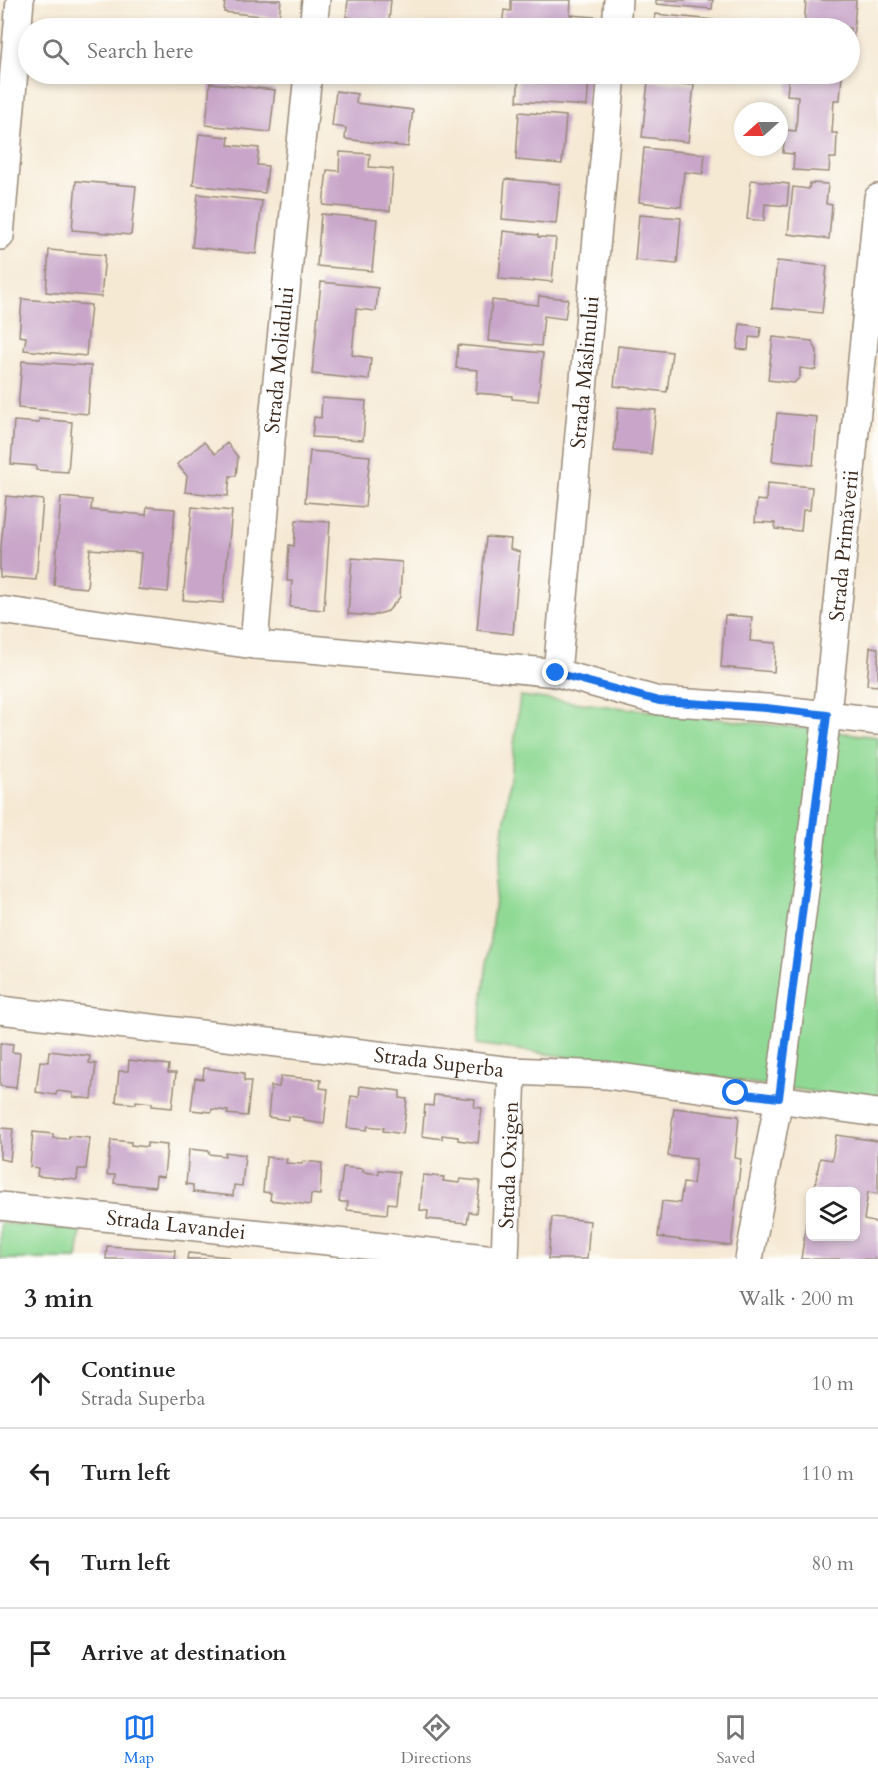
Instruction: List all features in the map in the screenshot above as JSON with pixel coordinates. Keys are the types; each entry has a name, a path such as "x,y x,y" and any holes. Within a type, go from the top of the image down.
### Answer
{"street":[{"path":"18,18 20,0"},
{"path":"314,18 316,0"},
{"path":"617,18 618,0"},
{"path":"0,236 18,24"},
{"name":"Strada Molidului","path":"254,645 270,450 307,84"},
{"name":"Strada Măslinului","path":"556,673 611,84"},
{"name":"Strada Primăverii","path":"749,1259 779,1098 869,382 878,198"},
{"path":"0,610 254,645 556,673 659,701 766,708 878,721"},
{"name":"Strada Superba","path":"0,1010 512,1071 606,1075 878,1113"},
{"name":"Strada Oxigen","path":"505,1259 512,1071"},
{"name":"Strada Lavandei","path":"0,1206 495,1259"}],"green space":[{"path":"520,696 878,737 878,1101 477,1044"},
{"path":"0,1223 81,1230 77,1259 0,1259"}],"building":[{"path":"225,0 281,0 279,18 224,12"},
{"path":"348,0 391,0 389,18 346,17"},
{"path":"511,0 571,0 570,15 596,17 503,18 504,10 511,11"},
{"path":"656,0 713,0 712,9 656,4"},
{"path":"806,0 856,0 855,18 805,18"},
{"path":"655,14 694,18 655,18"},
{"path":"210,84 275,90 270,132 206,125"},
{"path":"518,84 589,84 587,106 517,101"},
{"path":"648,84 694,85 688,142 642,137"},
{"path":"788,84 841,84 840,100 834,100 832,133 837,133 836,158 830,158 829,172 793,170 794,154 788,153 788,130 796,131 798,96 787,95"},
{"path":"336,91 357,94 356,103 413,110 408,147 345,139 346,128 332,126"},
{"path":"519,112 566,116 562,164 516,160"},
{"path":"199,134 229,137 228,145 259,148 257,165 268,166 265,193 193,185"},
{"path":"644,148 705,154 703,174 684,172 681,207 639,202"},
{"path":"340,152 370,154 369,167 393,169 390,211 323,205 327,170 339,171"},
{"path":"505,179 560,184 556,224 502,219"},
{"path":"751,180 789,184 787,206 765,204 764,221 747,219"},
{"path":"76,181 136,186 131,235 72,230"},
{"path":"810,183 828,184 826,204 832,205 829,239 788,234 793,187 809,189"},
{"path":"198,194 262,201 256,254 192,247"},
{"path":"321,214 377,219 372,271 317,266"},
{"path":"639,215 681,218 677,264 635,260"},
{"path":"503,231 556,238 552,282 499,279"},
{"path":"49,250 105,255 101,297 46,292"},
{"path":"777,261 827,266 822,313 772,308"},
{"path":"321,282 378,288 376,311 356,309 352,355 371,358 369,380 312,374"},
{"path":"539,296 568,299 565,319 544,316 541,346 488,341 492,300 538,305"},
{"path":"22,299 91,305 86,356 24,350 26,337 19,336"},
{"path":"740,324 761,327 760,338 749,337 748,350 737,349"},
{"path":"773,337 812,341 817,351 816,370 800,368 800,377 794,383 768,380"},
{"path":"458,345 543,353 538,401 476,393 478,370 456,368"},
{"path":"618,346 672,352 667,392 614,386"},
{"path":"22,361 91,366 88,414 18,408"},
{"path":"322,398 366,401 363,440 312,437 314,417 321,418"},
{"path":"618,407 656,410 651,454 614,451"},
{"path":"777,413 817,417 813,465 772,461"},
{"path":"39,419 72,422 68,472 36,470 36,466 11,464 14,421 39,423"},
{"path":"204,442 215,454 227,443 238,457 236,476 230,476 228,496 185,492 187,476 177,464"},
{"path":"310,451 370,456 365,507 305,502"},
{"path":"767,483 812,487 810,510 803,510 801,531 775,529 775,523 755,522 757,500 766,501"},
{"path":"6,496 43,500 36,580 0,577"},
{"path":"61,497 92,500 91,510 146,515 147,507 175,509 168,592 138,589 141,553 90,549 87,588 54,585"},
{"path":"192,507 232,511 223,603 183,600"},
{"path":"296,520 330,522 324,610 290,607 292,581 287,581 289,545 294,546"},
{"path":"486,537 511,539 510,549 520,552 513,634 477,630"},
{"path":"352,558 402,562 400,597 388,611 372,616 348,614"},
{"path":"725,615 752,617 750,641 776,643 774,672 721,667"},
{"path":"870,647 878,648 878,686 867,685"},
{"path":"0,1043 13,1044 12,1052 20,1053 16,1088 0,1086"},
{"path":"49,1051 90,1056 89,1063 96,1064 92,1099 73,1097 73,1093 57,1091 56,1095 36,1092 40,1061 48,1062"},
{"path":"129,1060 169,1065 168,1073 176,1073 172,1108 152,1106 152,1103 136,1101 136,1104 116,1102 119,1071 128,1071"},
{"path":"204,1068 244,1073 244,1081 251,1081 247,1116 227,1114 228,1111 212,1109 211,1112 191,1110 195,1078 203,1079"},
{"path":"281,1076 321,1080 320,1088 328,1089 324,1124 288,1116 288,1120 268,1117 271,1086 279,1087"},
{"path":"360,1086 400,1091 400,1098 407,1099 403,1134 368,1126 367,1130 347,1128 351,1096 359,1097"},
{"path":"434,1095 475,1099 474,1107 482,1108 478,1143 442,1135 442,1139 422,1136 425,1105 433,1106"},
{"path":"674,1108 739,1116 735,1158 741,1159 731,1246 658,1237 662,1201 680,1203 683,1183 693,1184 696,1159 668,1156"},
{"path":"0,1128 13,1129 10,1161 0,1159"},
{"path":"33,1132 53,1134 53,1138 69,1139 69,1136 90,1138 86,1169 78,1169 77,1180 37,1176 38,1168 30,1167"},
{"path":"836,1135 878,1141 878,1194 868,1192 864,1220 878,1223 878,1259 801,1259 806,1226 806,1241 860,1241 860,1187 815,1187 820,1158 832,1160"},
{"path":"111,1140 131,1142 131,1145 147,1147 147,1143 167,1145 164,1177 156,1176 155,1187 114,1183 115,1175 107,1175"},
{"path":"189,1149 209,1151 209,1154 225,1156 225,1152 245,1155 242,1186 234,1185 233,1196 193,1192 193,1185 186,1184"},
{"path":"266,1157 287,1159 286,1163 302,1164 303,1161 322,1163 320,1195 311,1194 310,1205 270,1200 271,1193 263,1192"},
{"path":"343,1167 363,1169 363,1172 379,1174 379,1170 399,1172 396,1204 388,1203 387,1214 347,1210 348,1202 339,1202"},
{"path":"423,1175 444,1177 443,1181 459,1183 460,1179 480,1181 476,1213 469,1212 467,1223 427,1219 428,1211 420,1210"},
{"path":"552,1217 590,1221 587,1259 548,1259"},
{"path":"107,1246 175,1250 174,1259 106,1259"},
{"path":"188,1253 229,1257 229,1259 187,1259"}],"route":[{"path":"556,673 659,701 766,708 827,715 779,1098 736,1093"}]}
